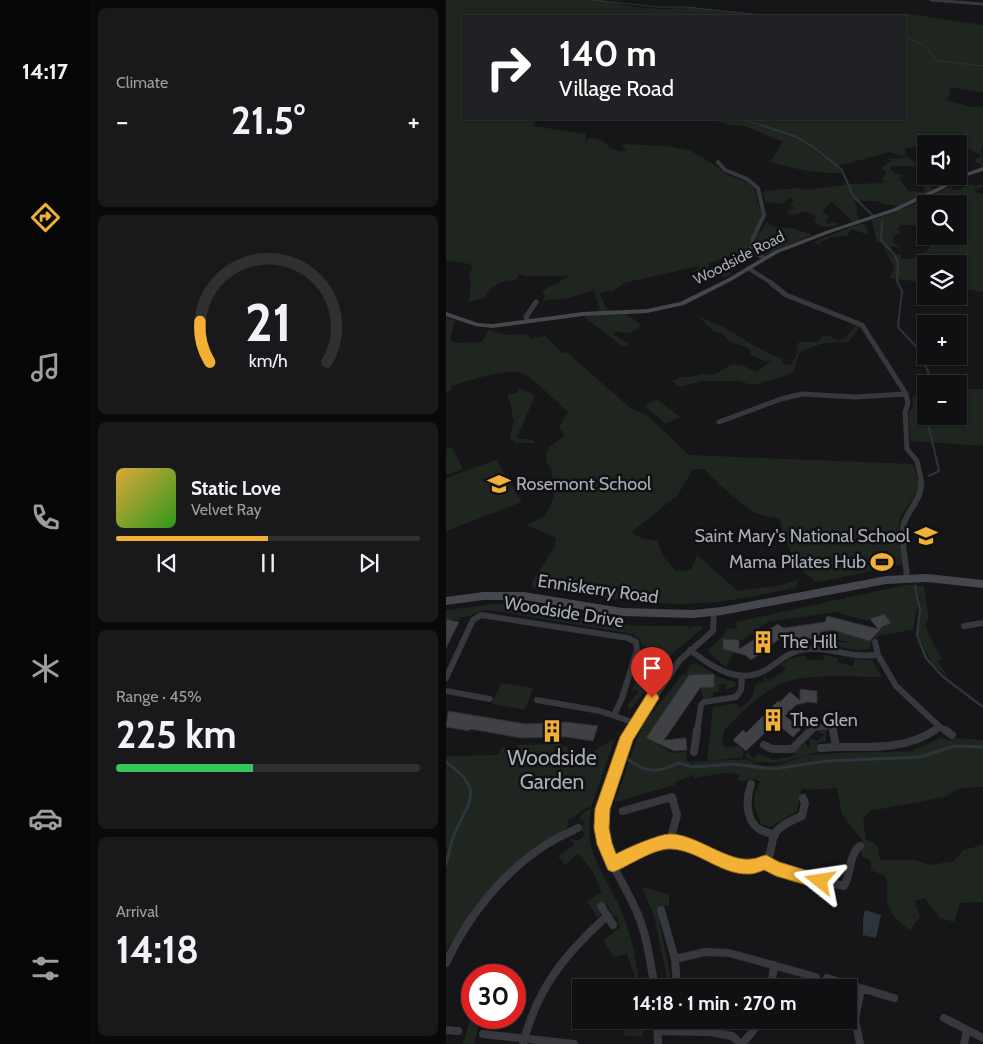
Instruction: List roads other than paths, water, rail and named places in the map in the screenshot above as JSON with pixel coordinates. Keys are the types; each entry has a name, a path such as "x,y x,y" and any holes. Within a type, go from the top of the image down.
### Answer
{"street":[{"path":"931,0 983,4"},
{"path":"718,162 725,170 747,179 758,188 764,216 751,248 753,253 764,258"},
{"name":"Woodside Road","path":"446,314 481,326 492,326 526,320 662,309 682,304 764,258 822,234 894,210 940,190 962,176 983,168"},
{"path":"748,268 786,295 862,325 906,394 908,403 905,412 908,449 917,461 922,484 920,496 907,516 903,528 907,578"},
{"path":"526,320 536,302"},
{"path":"719,422 781,399 802,394 855,397 906,394"},
{"name":"Enniskerry Road","path":"446,601 482,596 524,596 642,614 670,615 714,612 874,581 907,578 983,584"},
{"path":"653,979 647,944 637,911 604,844 602,809 619,756 635,723 680,660 713,631 714,612"},
{"name":"Woodside Drive","path":"446,678 473,620 481,615 628,638 636,642 637,650 622,698 614,715"},
{"path":"964,626 983,623"},
{"path":"875,642 878,655 896,686 952,736"},
{"path":"690,650 721,672 742,676 764,672 782,656 799,650 816,649 855,655 878,655"},
{"path":"694,752 700,705 704,702 736,697 742,690 742,676"},
{"path":"446,691 490,699"},
{"path":"537,700 614,715 635,723"},
{"path":"831,716 836,747"},
{"path":"764,745 772,749 785,751 792,749 814,728 833,726"},
{"path":"821,748 910,743 923,739 940,727"},
{"path":"751,784 747,795 747,804 754,824 760,830 775,836"},
{"path":"622,811 672,797 677,815 670,841"},
{"path":"613,864 631,853 670,841 697,848 742,866 750,867 766,862 769,858 775,836 791,821 802,816 805,803 803,798"},
{"path":"446,963 457,940 478,911 516,867 548,843 578,828"},
{"path":"766,862 782,871 844,886 849,878 855,850 860,846"},
{"path":"601,906 613,925"},
{"path":"661,910 675,959 676,979"},
{"path":"524,1042 531,1016 546,981 576,944 607,916"},
{"path":"675,959 705,952 729,953 816,977"},
{"path":"772,979 774,965"},
{"path":"827,978 894,998"},
{"path":"860,1044 855,1019 861,988"},
{"path":"944,1018 983,1038"},
{"path":"658,1029 658,1044"},
{"path":"658,1032 710,1032 732,1036 741,1044 754,1029"},
{"path":"446,1030 458,1031"},
{"path":"964,1044 967,1030"},
{"path":"483,1034 524,1042 574,1044"}],"waterway":[{"path":"592,0 761,15"},
{"path":"907,38 923,44 938,61 983,66"},
{"path":"748,120 765,126"},
{"path":"761,125 797,137 815,148 842,170 853,196 873,216"},
{"path":"882,222 881,240 894,254 898,263 897,281 902,291 898,327 919,350 929,375"},
{"path":"929,427 939,471 929,476"},
{"path":"915,586 920,610 917,635 926,658 942,676 983,707"},
{"path":"629,760 642,768 654,770 679,763 693,767 733,764 773,769 827,761 920,757 954,746 983,747"},
{"path":"446,762 466,781 470,788 471,796 453,838 446,865"}],"place":[{"name":"Rosemont School","path":"499,484"},
{"name":"Saint Mary's National School","path":"926,536"},
{"name":"Mama Pilates Hub","path":"882,562"},
{"name":"The Hill","path":"763,642"},
{"name":"The Glen","path":"773,720"},
{"name":"Woodside Garden","path":"552,731"}]}
